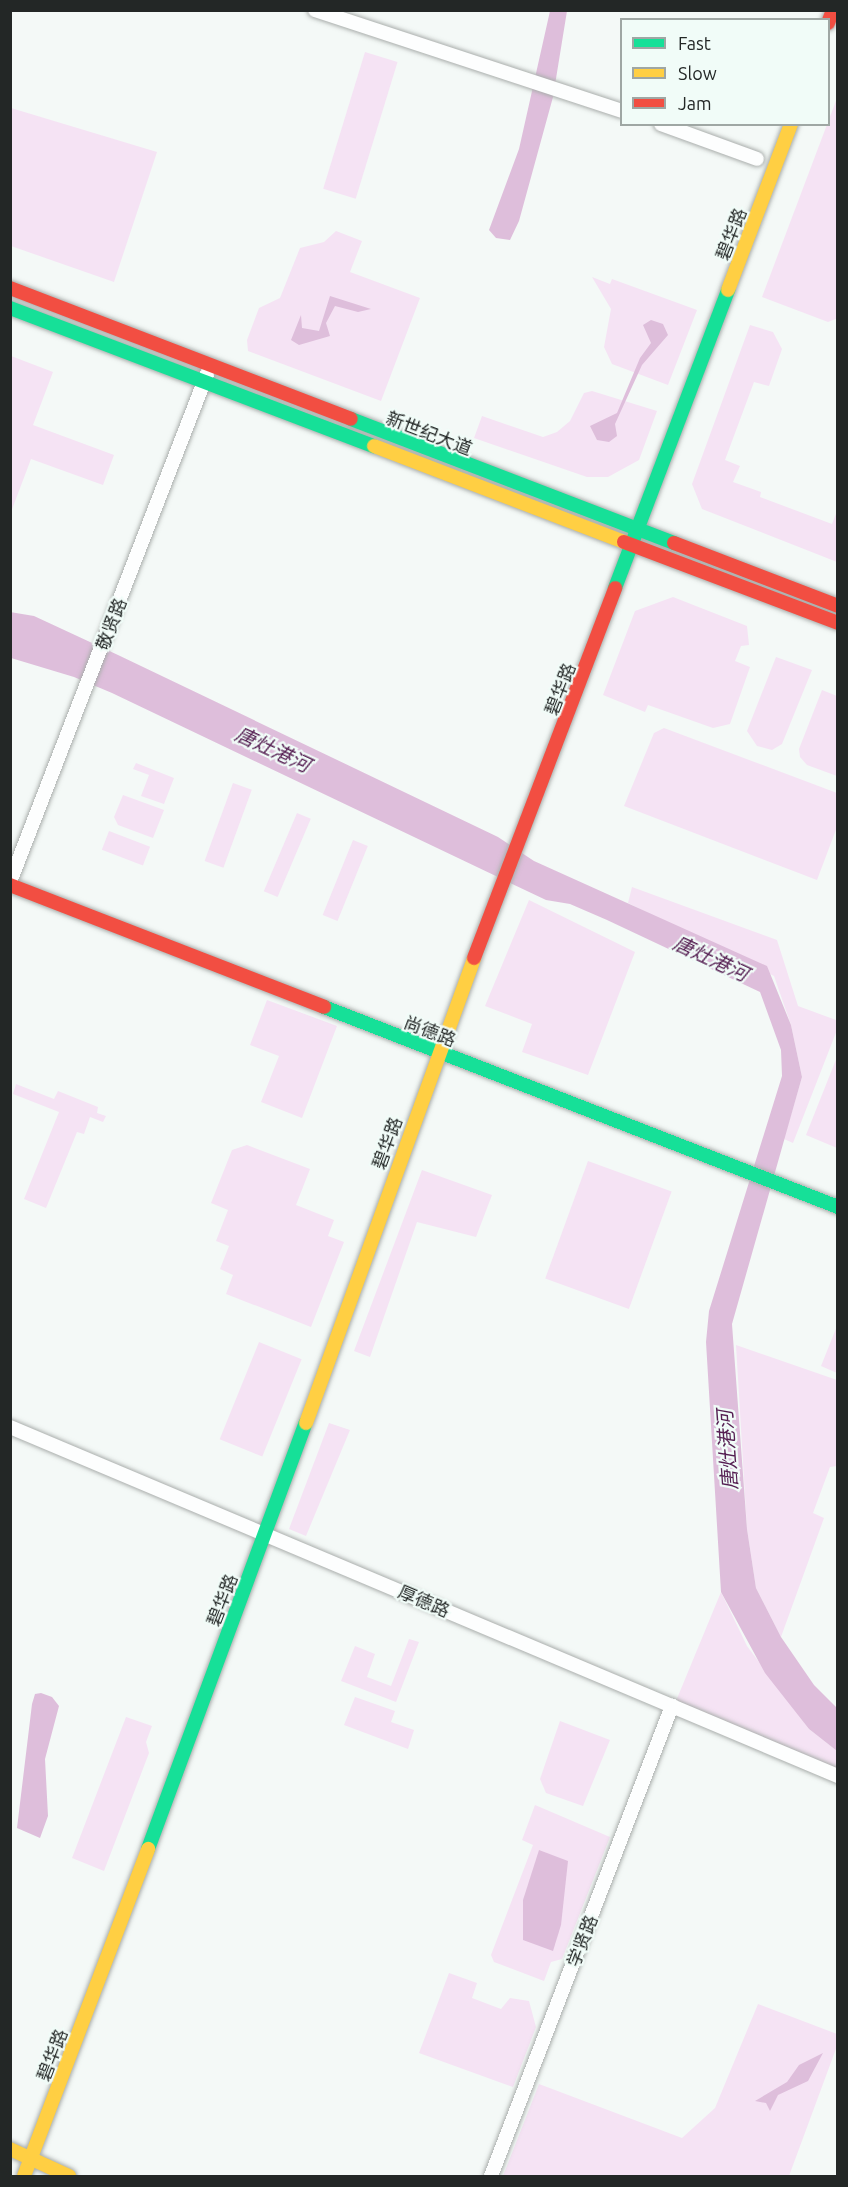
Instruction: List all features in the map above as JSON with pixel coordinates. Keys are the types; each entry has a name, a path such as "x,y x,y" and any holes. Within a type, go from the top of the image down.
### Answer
{"street":[{"path":"315,10 555,87 620,111"},
{"path":"666,126 757,159"},
{"name":"碧华路","path":"24,2176 266,1535 438,1054 633,547 790,126"},
{"name":"新世纪大道","path":"10,288 638,532 837,606"},
{"name":"新世纪大道","path":"10,308 837,623"},
{"name":"敬贤路","path":"10,883 210,366"},
{"name":"尚德路","path":"10,883 438,1054 837,1207"},
{"name":"厚德路","path":"10,1427 837,1776"},
{"name":"学贤路","path":"491,2176 672,1706"},
{"path":"10,2149 69,2176"}],"shaded area":[{"path":"365,52 398,62 356,199 323,189"},
{"path":"837,98 838,318 828,322 762,297 826,126 830,126 830,117"},
{"path":"11,108 157,152 114,282 11,246"},
{"path":"336,231 362,241 350,272 420,298 381,401 248,351 247,340 259,308 280,298 300,248 324,242"},
{"path":"592,277 610,284 612,279 697,310 668,385 612,364 604,347 611,309"},
{"path":"750,325 773,332 782,349 769,386 754,382 725,460 740,466 733,482 761,492 760,497 832,524 837,511 837,562 702,509 692,484"},
{"path":"11,356 53,372 33,425 114,455 103,485 31,459 11,512"},
{"path":"592,391 657,411 639,460 608,477 587,477 474,438 482,416 543,437 557,432 570,421 584,393"},
{"path":"673,597 747,626 749,645 741,646 735,661 750,667 730,724 713,728 648,705 645,712 603,695 635,611"},
{"path":"776,657 812,670 782,744 772,750 757,746 747,731"},
{"path":"822,690 837,696 837,776 807,765 800,757 799,749"},
{"path":"664,728 837,793 837,827 817,880 624,806 654,733"},
{"path":"136,763 174,778 164,804 141,796 149,775 133,769"},
{"path":"233,783 252,790 223,868 205,861"},
{"path":"123,795 164,810 153,838 118,825 114,817"},
{"path":"297,813 311,819 278,897 264,891"},
{"path":"109,831 150,847 143,865 102,850"},
{"path":"353,840 368,846 337,921 323,915"},
{"path":"632,887 777,940 798,1006 836,1020 837,1030 793,1143 784,1139 802,1077 791,1025 774,976 628,903"},
{"path":"529,900 635,952 588,1075 522,1052 532,1024 485,1006"},
{"path":"267,1000 337,1026 302,1118 261,1102 279,1056 250,1045"},
{"path":"837,1057 837,1148 806,1135"},
{"path":"16,1084 54,1099 58,1091 98,1107 97,1113 106,1116 103,1122 90,1117 84,1134 77,1132 46,1208 24,1199 59,1112 13,1094"},
{"path":"247,1145 310,1169 296,1205 334,1220 328,1236 344,1242 311,1327 226,1294 233,1275 220,1269 229,1246 216,1241 228,1210 211,1203 232,1150"},
{"path":"588,1161 672,1191 629,1309 545,1278"},
{"path":"422,1170 492,1195 476,1237 417,1222 370,1357 354,1351"},
{"path":"837,1326 837,1373 821,1366"},
{"path":"259,1342 302,1359 262,1457 220,1439"},
{"path":"736,1345 837,1380 837,1466 830,1467 813,1513 824,1518 781,1637 756,1588 747,1529"},
{"path":"329,1423 350,1430 306,1536 289,1529"},
{"path":"721,1592 747,1646 809,1729 837,1751 837,1771 676,1701"},
{"path":"409,1639 419,1642 396,1702 341,1681 355,1646 375,1654 367,1677 391,1686"},
{"path":"355,1697 395,1711 391,1722 414,1730 408,1749 344,1725"},
{"path":"126,1717 152,1726 146,1742 149,1753 104,1871 72,1858"},
{"path":"560,1721 610,1740 583,1806 546,1793 540,1779"},
{"path":"535,1805 610,1837 562,1959 551,1962 544,1981 494,1962 491,1955 533,1845 522,1840"},
{"path":"449,1973 477,1983 472,1998 501,2009 510,1998 529,2001 536,2027 513,2087 419,2053"},
{"path":"758,2004 837,2034 837,2046 789,2176 503,2176 539,2084 682,2138 715,2108"}],"water":[{"path":"550,11 567,11 553,97 519,221 510,240 496,238 489,230 519,149"},
{"path":"330,296 371,309 358,312 335,306 326,323 330,336 299,345 291,340 301,315 302,328 319,331"},
{"path":"651,320 663,324 668,335 642,365 615,424 617,436 609,442 597,440 590,426 617,413 640,358 651,343 643,325"},
{"name":"唐灶港河","path":"10,612 34,616 118,655 498,837 534,861 767,966 791,1025 802,1077 732,1324 747,1529 756,1588 781,1637 814,1685 837,1708 837,1751 809,1729 765,1673 721,1592 706,1342 709,1311 782,1076 781,1050 760,992 570,904 546,900 112,693 74,677 11,658"},
{"path":"41,1693 52,1697 59,1706 45,1759 48,1816 40,1838 17,1828 32,1704 35,1694"},
{"path":"539,1850 568,1861 561,1925 553,1951 523,1940 523,1900"},
{"path":"823,2053 808,2081 778,2095 770,2111 766,2103 755,2101 787,2082 799,2065"}],"traffic: fast":[{"path":"615,588 728,290"},
{"path":"10,308 374,446"},
{"path":"351,419 674,543"},
{"path":"324,1007 838,1207"},
{"path":"148,1849 306,1423"}],"traffic: slow":[{"path":"728,290 790,126"},
{"path":"374,446 624,542"},
{"path":"306,1423 474,958"},
{"path":"24,2176 148,1849"},
{"path":"10,2149 69,2176"}],"traffic: jam":[{"path":"830,18 833,10"},
{"path":"10,288 351,419"},
{"path":"624,542 838,623"},
{"path":"674,543 838,606"},
{"path":"474,958 615,588"},
{"path":"10,885 324,1007"}]}
